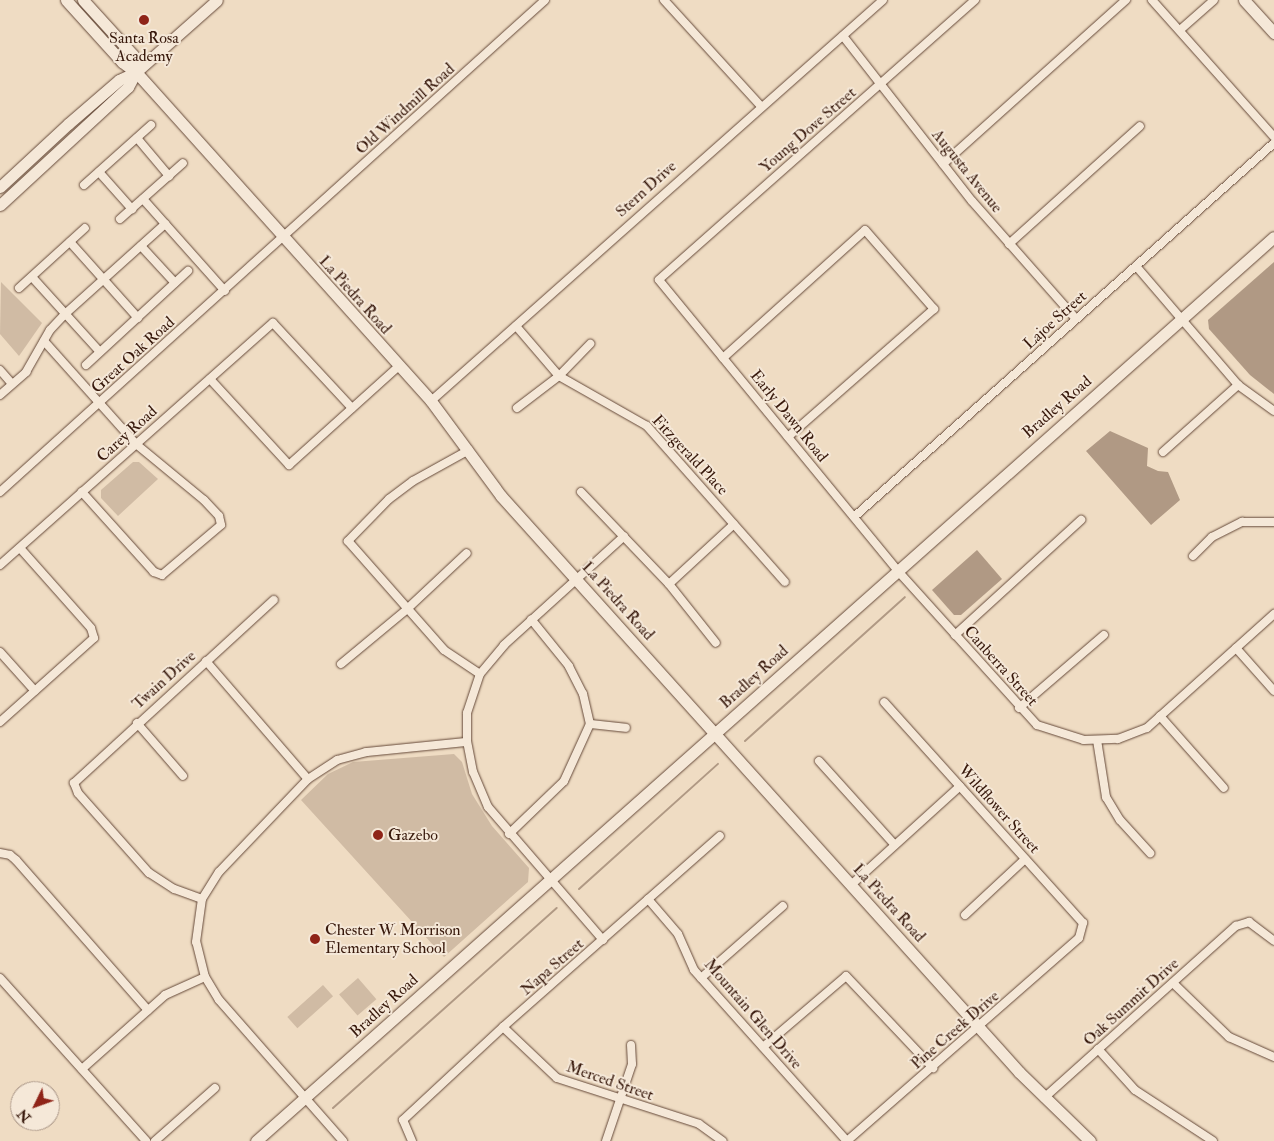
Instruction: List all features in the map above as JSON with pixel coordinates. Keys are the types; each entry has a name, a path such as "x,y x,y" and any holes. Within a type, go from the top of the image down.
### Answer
{"street":[{"name":"La Piedra Road","path":"66,0 122,62 136,72 430,401 469,450 501,496 576,580 1044,1098 1090,1141"},
{"name":"La Piedra Road","path":"83,0 133,55 136,72"},
{"path":"0,187 119,80 136,72 217,0"},
{"name":"Old Windmill Road","path":"284,239 545,0"},
{"path":"664,0 760,105"},
{"name":"Stern Drive","path":"430,401 516,326 760,105 843,36 882,0"},
{"name":"Young Dove Street","path":"659,280 855,105 881,86 975,0"},
{"path":"943,164 1126,0"},
{"path":"1152,0 1274,137"},
{"path":"1180,30 1214,0"},
{"path":"1244,0 1274,33"},
{"name":"Augusta Avenue","path":"843,36 943,164 1009,244 1076,319"},
{"path":"2,198 128,87 136,72"},
{"path":"84,185 151,125"},
{"path":"1009,244 1140,126"},
{"path":"137,138 170,176"},
{"name":"Lajoe Street","path":"854,517 1274,143"},
{"path":"120,219 183,163"},
{"path":"99,172 132,209"},
{"path":"143,199 225,291"},
{"path":"0,395 26,372 44,341 65,314 165,224"},
{"path":"19,288 85,228"},
{"path":"723,358 865,230 934,309 788,437"},
{"name":"Bradley Road","path":"256,1141 1274,237"},
{"name":"Great Oak Road","path":"0,492 284,239"},
{"path":"70,242 138,318"},
{"path":"141,246 175,283"},
{"path":"1136,266 1180,320 1238,385 1274,411"},
{"path":"86,364 188,271"},
{"path":"32,277 100,352"},
{"name":"Early Dawn Road","path":"659,280 897,570"},
{"name":"Carey Road","path":"0,565 273,323 352,408"},
{"name":"Fitzgerald Place","path":"516,326 559,376 647,426 785,582"},
{"path":"44,341 136,444 204,500 219,516 221,525 162,575 154,572 82,492"},
{"path":"517,408 559,376 590,344"},
{"path":"210,379 289,465 398,367"},
{"path":"0,370 12,384"},
{"path":"1163,452 1238,385"},
{"path":"469,450 389,498 348,541 406,610 444,650 480,674"},
{"path":"580,492 669,584 716,643"},
{"path":"955,635 1081,520"},
{"path":"1193,556 1212,537 1242,522 1274,522"},
{"path":"669,584 734,524"},
{"path":"603,940 509,834 488,807 473,772 467,742 467,713 480,674 531,619 624,536"},
{"path":"0,722 94,638 90,628 20,548"},
{"path":"341,664 406,610 467,553"},
{"name":"Canberra Street","path":"897,570 1036,725 1084,740 1118,739 1147,728 1274,614"},
{"name":"Twain Drive","path":"202,900 174,890 150,873 78,793 74,782 274,600"},
{"path":"509,834 564,781 590,724 583,694 569,666 531,619"},
{"path":"1019,708 1104,635"},
{"path":"1236,648 1274,691"},
{"path":"0,652 35,691"},
{"path":"206,661 308,779"},
{"name":"Wildflower Street","path":"884,702 1083,923 1079,938"},
{"path":"1160,716 1224,788"},
{"path":"137,723 183,776"},
{"path":"590,724 626,728"},
{"path":"1098,740 1106,797 1120,820 1150,853"},
{"path":"343,1141 219,1000 205,977 196,942 202,900 220,872 308,779 337,760 366,752 467,742"},
{"path":"819,760 896,845"},
{"path":"852,885 960,786"},
{"name":"Napa Street","path":"412,1141 403,1120 503,1027 720,836"},
{"path":"0,853 10,855 16,860 148,1010"},
{"path":"965,915 1025,859"},
{"name":"Mountain Glen Drive","path":"648,899 678,934 694,970 847,1141"},
{"path":"702,978 782,906"},
{"name":"Oak Summit Drive","path":"1044,1098 1236,926 1249,922 1274,941"},
{"name":"Pine Creek Drive","path":"847,1141 980,1028 1079,938"},
{"path":"763,1047 846,976 933,1068"},
{"path":"82,1069 166,995 205,977"},
{"path":"0,978 146,1141"},
{"path":"1173,983 1229,1036 1274,1057"},
{"name":"Merced Street","path":"503,1027 556,1078 698,1124 722,1141"},
{"path":"606,1141 632,1064 631,1044"},
{"path":"1098,1049 1135,1090 1212,1141"},
{"path":"156,1141 215,1088"}],"shaded area":[{"path":"1274,262 1274,394 1250,375 1209,329 1208,320"},
{"path":"1,282 42,323 19,356 0,334"},
{"path":"1110,431 1148,448 1147,466 1158,471 1168,472 1180,500 1151,525 1086,451"},
{"path":"133,462 139,462 158,479 118,516 101,498 101,490"},
{"path":"977,550 1002,579 961,615 954,615 932,590"},
{"path":"454,754 462,762 472,794 492,826 529,868 528,882 444,957 301,800 328,774 353,762"},
{"path":"358,978 376,999 358,1016 339,994"},
{"path":"323,985 333,996 297,1028 287,1017"}],"waterway":[{"path":"745,741 905,597"},
{"path":"579,889 718,764"},
{"path":"333,1108 557,908"}],"place":[{"name":"Santa Rosa Academy","path":"144,20"},
{"name":"Gazebo","path":"378,835"},
{"name":"Chester W. Morrison Elementary School","path":"315,939"}]}
